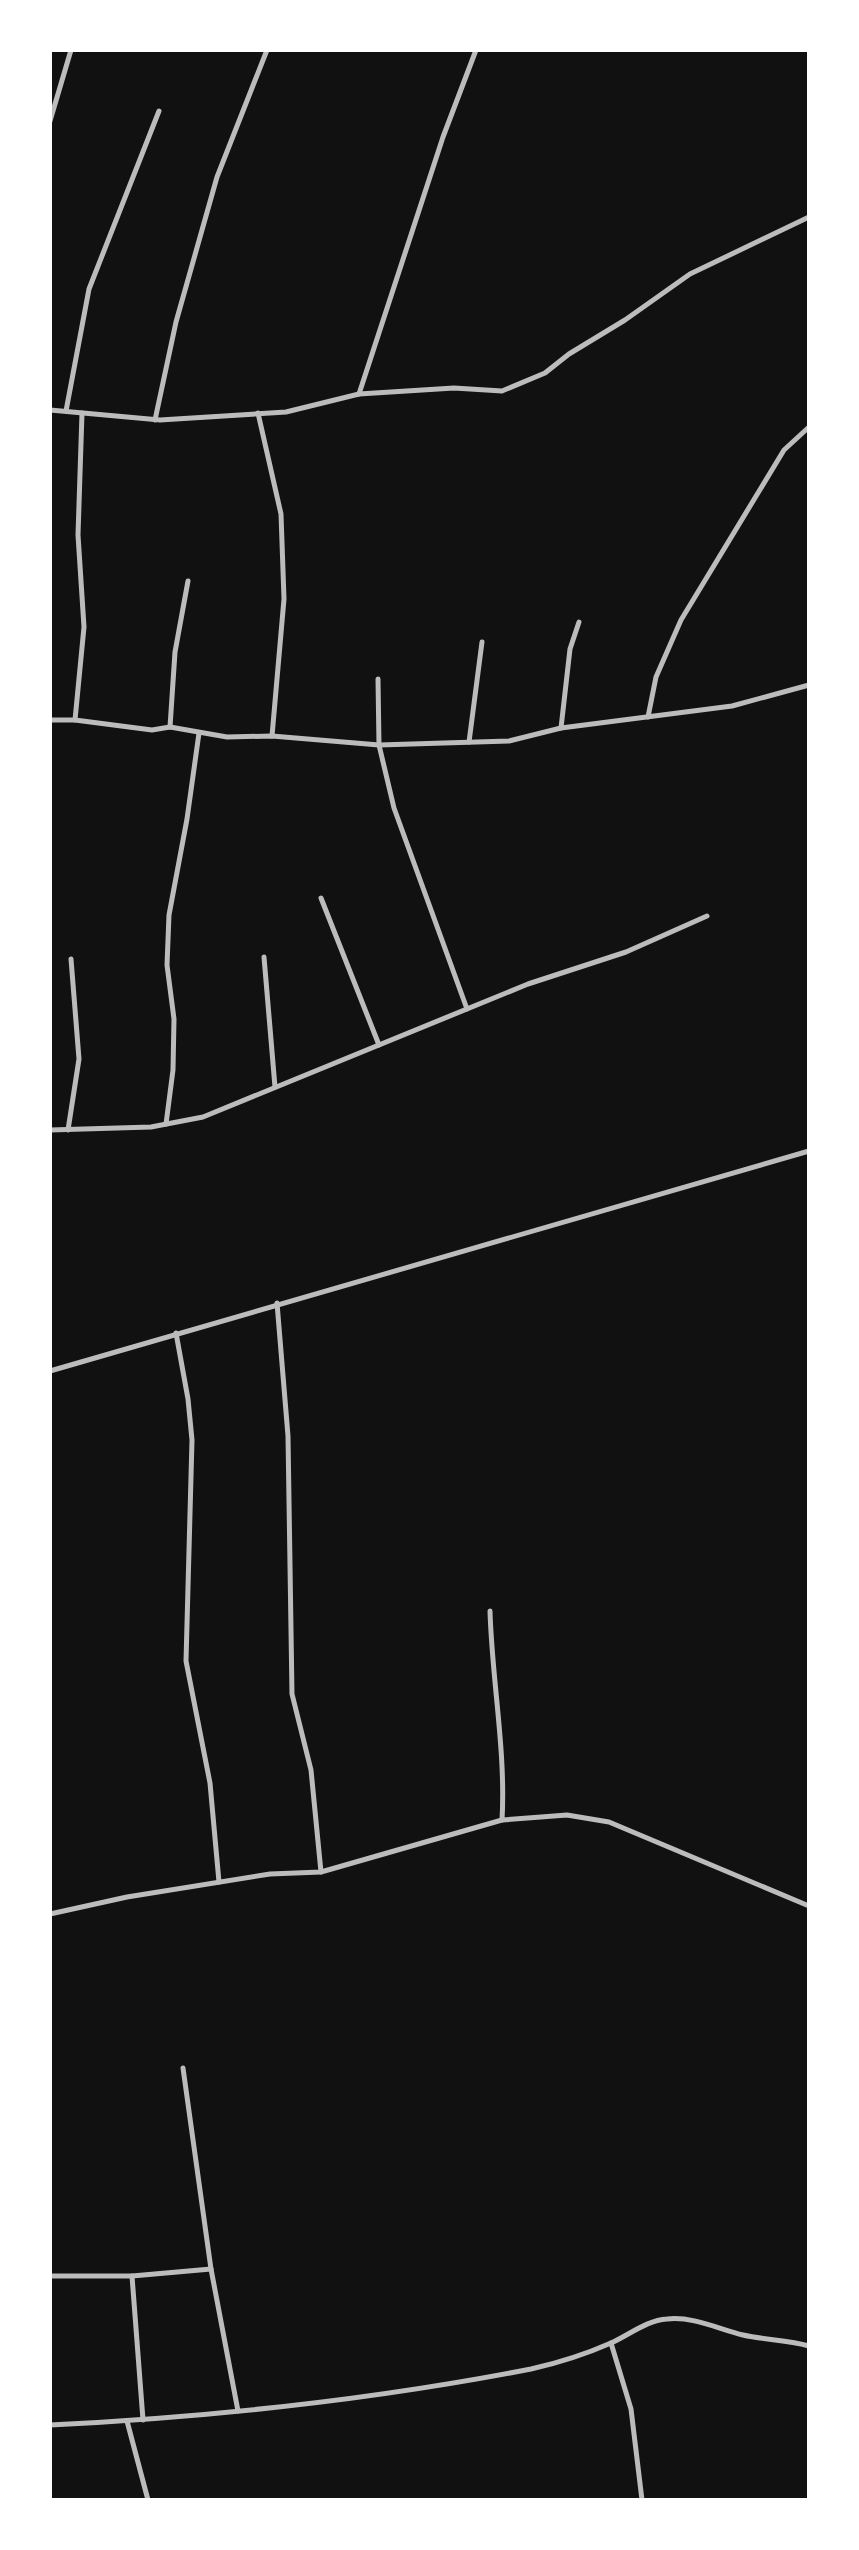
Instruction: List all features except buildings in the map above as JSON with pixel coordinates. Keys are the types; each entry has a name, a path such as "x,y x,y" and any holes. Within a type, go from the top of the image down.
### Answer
{"street":[{"path":"50,121 71,50"},
{"path":"155,420 176,322 217,177 267,50"},
{"path":"359,394 443,137 476,50"},
{"path":"66,411 89,289 159,111"},
{"path":"50,410 155,420 286,412 359,394 454,388 502,391 545,373 690,274 809,217"},
{"path":"75,720 84,627 78,535 82,413"},
{"path":"258,413 281,514 284,599 272,736"},
{"path":"648,717 656,677 681,620 784,450 809,427"},
{"path":"170,727 175,652 188,581"},
{"path":"561,728 570,649 579,622"},
{"path":"469,742 482,642"},
{"path":"378,679 379,745 394,808 467,1009"},
{"path":"50,720 75,720 152,730 170,727 227,737 272,736 379,745 509,741 561,728 732,706 809,685"},
{"path":"166,1124 174,1032 167,965 169,915 199,732"},
{"path":"321,898 379,1045"},
{"path":"50,1130 106,1130 203,1117 528,984 626,952 707,916"},
{"path":"264,957 275,1087"},
{"path":"68,1130 79,1059 71,959"},
{"path":"50,1371 809,1151"},
{"path":"277,1303 288,1436 292,1694 311,1770 321,1872"},
{"path":"176,1333 192,1440 186,1661 210,1783 219,1882"},
{"path":"490,1611 502,1820"},
{"path":"50,1914 127,1897 270,1874 321,1872 502,1820 567,1815 609,1822 809,1906"},
{"path":"183,2068 211,2269 238,2411"},
{"path":"50,2276 132,2276 211,2269"},
{"path":"132,2276 143,2420"},
{"path":"50,2425 238,2411 426,2389 544,2366 671,2318 809,2346"},
{"path":"611,2343 631,2409 642,2500"},
{"path":"127,2421 148,2500"}]}
